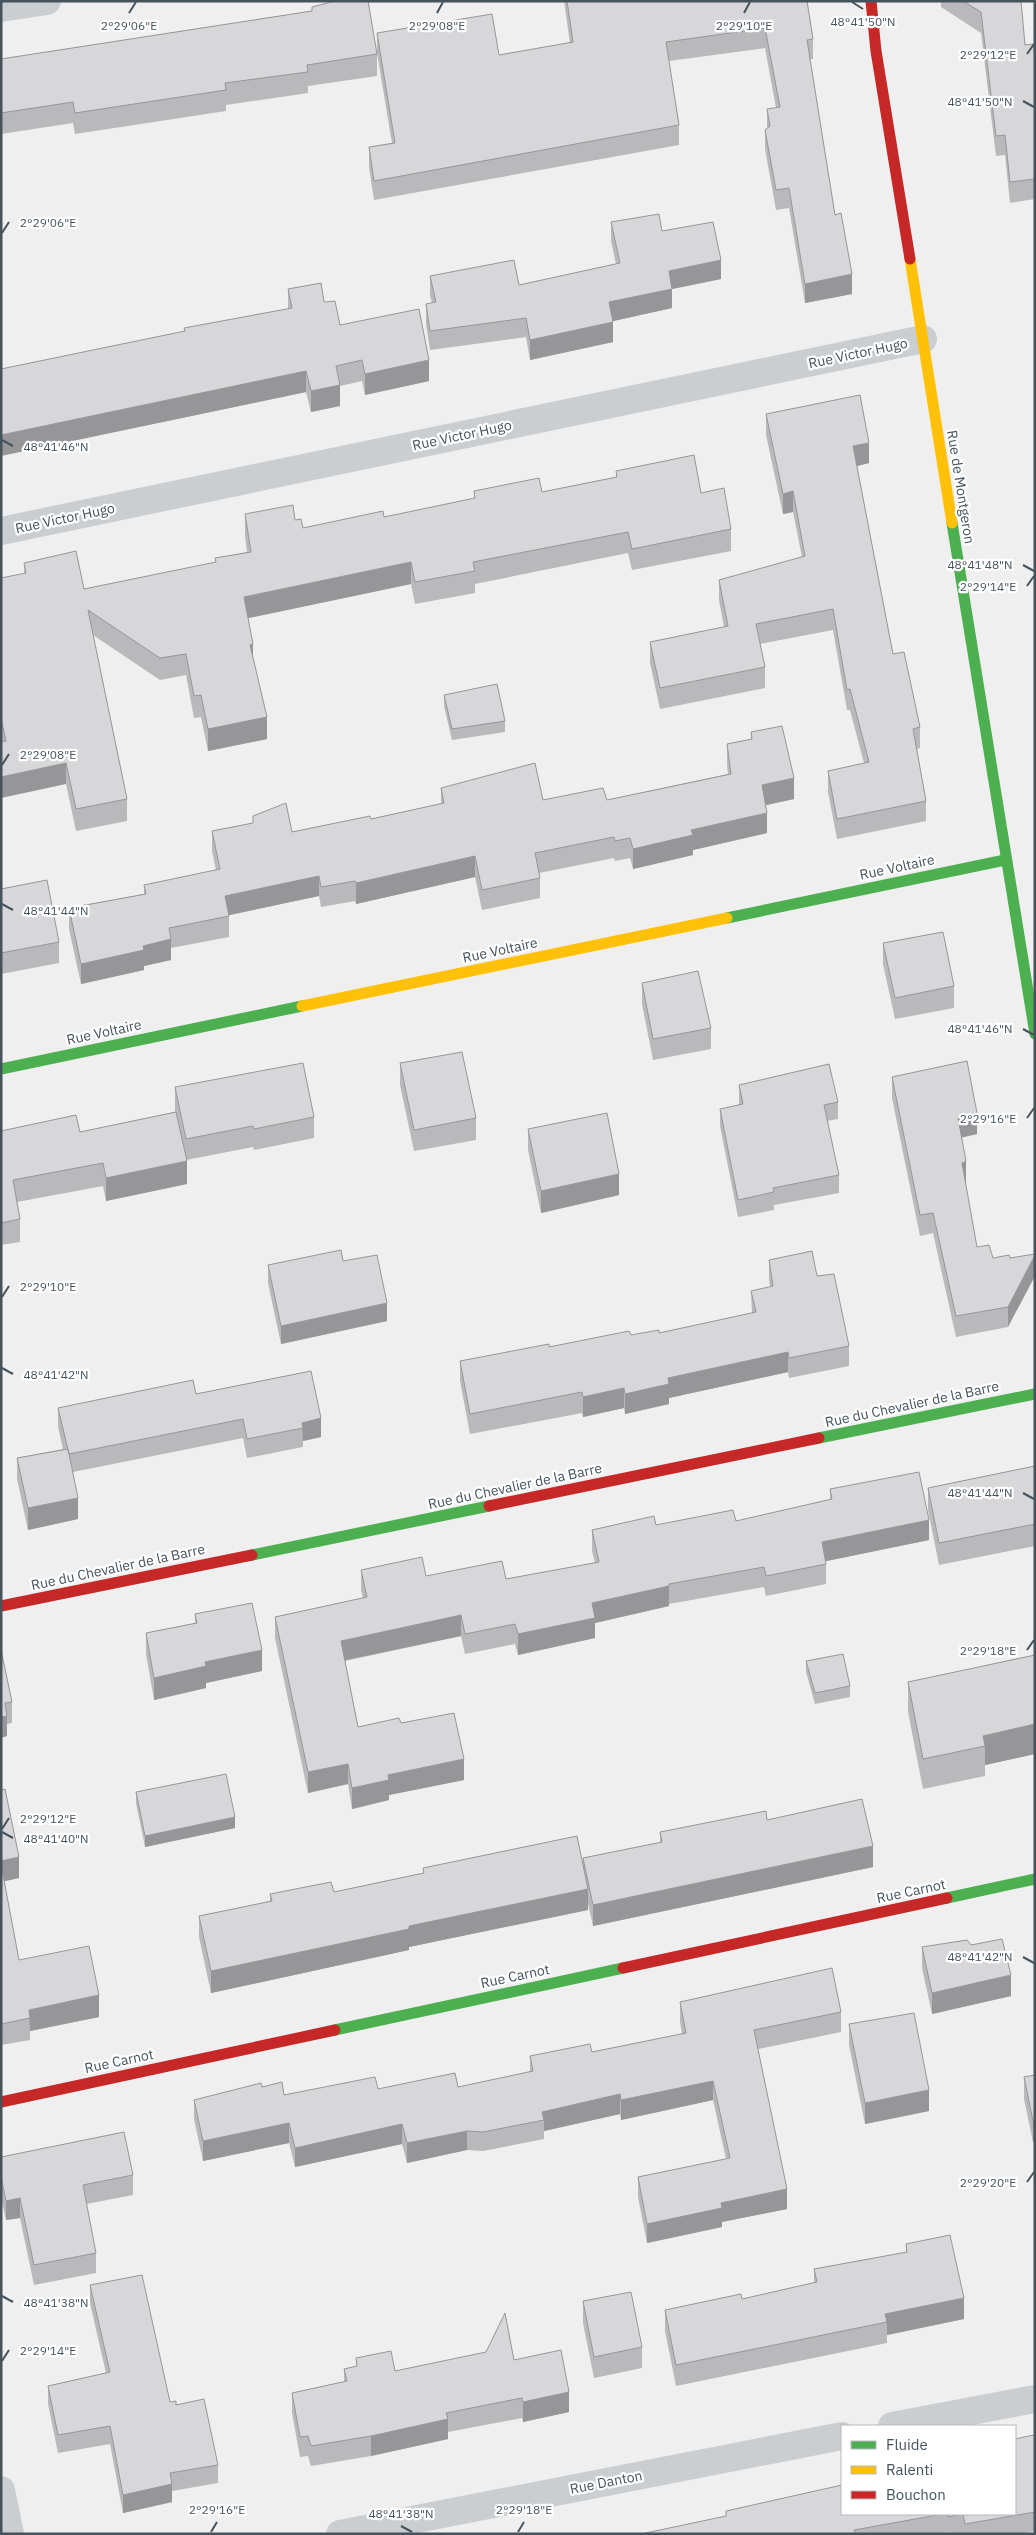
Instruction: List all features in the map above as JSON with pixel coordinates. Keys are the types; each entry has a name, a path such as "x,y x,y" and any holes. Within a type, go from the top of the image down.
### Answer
{"street":[{"path":"1,8 48,1"},
{"name":"Rue de Montgeron","path":"872,2 876,51 1005,860 1035,1034"},
{"name":"Rue Victor Hugo","path":"1,531 923,339"},
{"name":"Rue Voltaire","path":"1,1069 1005,860"},
{"name":"Rue du Chevalier de la Barre","path":"1,1606 1035,1394"},
{"name":"Rue Carnot","path":"1,2102 1035,1879"},
{"path":"897,2425 1035,2398"},
{"name":"Rue Danton","path":"340,2534 841,2436"},
{"path":"1,2490 10,2534"}],"building":[{"path":"335,1 368,1 377,54 307,65 308,72 225,83 226,90 75,113 73,102 1,113 1,59 312,11 312,7"},
{"path":"567,1 807,1 813,39 807,40 835,215 841,213 852,274 805,284 789,188 776,190 765,130 770,126 767,109 780,107 765,28 666,42 679,125 374,181 369,147 395,143 377,33 492,14 499,55 573,42"},
{"path":"963,1 1021,1 1025,45 1033,44 1035,57 1035,179 1010,182 1005,135 996,136 981,12"},
{"path":"659,214 662,231 713,222 721,260 669,271 672,289 609,302 613,322 530,340 526,318 430,331 426,304 436,302 430,276 514,260 519,285 620,263 611,222"},
{"path":"321,283 324,302 335,301 340,325 419,309 429,360 365,374 362,360 336,366 340,385 311,391 306,371 1,435 1,369 185,331 184,328 292,308 288,289"},
{"path":"860,395 869,443 853,446 893,654 904,652 920,727 913,729 926,801 837,819 828,771 869,762 850,689 847,690 833,609 756,624 765,667 660,688 650,642 728,626 719,580 805,556 793,491 783,494 766,414"},
{"path":"694,455 701,493 724,488 731,529 632,549 628,532 473,562 475,571 415,582 411,562 244,597 253,644 250,645 267,717 208,729 201,695 194,696 186,654 160,658 88,610 127,799 76,809 66,763 1,777 1,742 6,741 1,718 1,578 26,573 24,563 76,551 84,589 216,562 215,558 251,552 245,514 293,505 295,520 301,519 303,528 383,511 384,517 475,498 474,491 539,478 542,492 617,477 616,471"},
{"path":"497,684 505,721 452,729 444,695"},
{"path":"782,726 794,778 762,785 767,813 691,830 693,835 633,849 630,838 615,841 614,837 535,853 540,878 482,890 475,856 356,883 355,881 321,887 319,876 225,896 229,916 169,928 171,939 143,946 144,950 81,964 69,908 146,894 144,885 220,869 212,831 253,823 253,816 286,803 292,832 370,816 371,819 444,803 441,788 535,763 543,800 603,788 607,800 731,774 727,744 752,739 751,732"},
{"path":"47,880 59,942 1,953 1,889"},
{"path":"943,932 954,986 895,998 883,943"},
{"path":"698,971 711,1028 653,1039 642,983"},
{"path":"462,1052 476,1118 414,1130 400,1063"},
{"path":"967,1061 977,1113 958,1118 966,1161 962,1163 977,1247 989,1245 993,1258 1009,1255 1010,1258 1035,1255 1008,1307 956,1316 933,1213 920,1215 892,1077"},
{"path":"303,1063 314,1117 254,1129 253,1126 186,1139 175,1087"},
{"path":"829,1064 838,1102 824,1105 839,1175 773,1188 774,1192 738,1200 720,1109 743,1104 739,1085"},
{"path":"176,1112 187,1161 106,1178 103,1163 13,1180 20,1219 1,1223 1,1131 76,1115 80,1132"},
{"path":"607,1113 619,1174 541,1191 528,1129"},
{"path":"341,1250 343,1261 377,1255 387,1303 281,1326 268,1265"},
{"path":"812,1251 817,1276 834,1274 849,1346 789,1358 788,1352 668,1378 669,1384 625,1394 624,1388 583,1397 582,1392 470,1414 460,1361 549,1344 549,1347 629,1331 631,1335 659,1330 659,1333 756,1312 751,1291 773,1286 769,1260"},
{"path":"311,1371 321,1418 302,1423 303,1428 247,1439 243,1419 69,1454 58,1408 193,1380 196,1394"},
{"path":"68,1449 78,1498 28,1508 17,1458"},
{"path":"1035,1466 1035,1524 939,1543 928,1488"},
{"path":"919,1472 929,1520 822,1542 826,1564 766,1576 764,1567 669,1584 669,1586 592,1603 595,1618 518,1634 515,1624 465,1634 461,1615 341,1641 358,1727 399,1718 401,1723 454,1713 464,1759 388,1775 389,1780 352,1788 348,1764 308,1772 275,1617 367,1597 361,1570 422,1557 426,1576 502,1561 506,1579 599,1562 592,1530 654,1516 656,1525 733,1510 736,1521 832,1499 830,1489"},
{"path":"252,1603 262,1650 205,1662 206,1666 154,1678 146,1633 197,1623 195,1614"},
{"path":"1,1650 12,1702 5,1703 7,1716 1,1717"},
{"path":"843,1654 850,1686 815,1693 806,1661"},
{"path":"1035,1655 1035,1724 983,1736 985,1746 923,1759 908,1682"},
{"path":"226,1774 235,1817 145,1836 136,1792"},
{"path":"5,1789 19,1857 1,1861 1,1790"},
{"path":"862,1799 873,1846 593,1905 583,1858 662,1842 660,1832 766,1811 767,1820"},
{"path":"577,1836 588,1889 409,1926 409,1929 211,1971 199,1916 272,1901 270,1894 331,1882 334,1892 424,1873 423,1868"},
{"path":"1,1864 19,1960 89,1946 99,1995 29,2010 30,2018 1,2024"},
{"path":"1002,1939 1011,1975 932,1993 922,1947 967,1940 971,1945"},
{"path":"832,1968 841,2012 754,2030 787,2189 721,2203 722,2208 647,2224 638,2177 730,2158 713,2081 621,2100 620,2094 542,2112 544,2120 483,2132 467,2131 407,2143 402,2124 295,2148 289,2123 203,2141 194,2100 261,2083 262,2087 282,2082 284,2095 375,2077 378,2089 455,2073 458,2087 533,2071 530,2056 590,2044 592,2052 686,2033 680,2002"},
{"path":"914,2013 929,2090 865,2103 849,2024"},
{"path":"1035,2075 1035,2121 1033,2121 1024,2077"},
{"path":"124,2132 133,2175 83,2185 96,2253 34,2265 20,2198 6,2201 1,2177 1,2157"},
{"path":"950,2235 964,2298 885,2314 887,2322 676,2365 665,2310 741,2294 742,2299 817,2282 814,2269 907,2252 906,2244"},
{"path":"142,2275 170,2402 176,2401 176,2405 204,2399 218,2465 170,2473 172,2484 123,2495 110,2426 58,2435 48,2386 110,2372 90,2285"},
{"path":"631,2292 642,2347 594,2357 583,2301"},
{"path":"505,2313 514,2360 561,2350 569,2392 523,2402 522,2398 446,2413 448,2419 371,2436 311,2446 308,2436 300,2437 292,2393 347,2381 344,2369 357,2366 356,2358 391,2351 395,2371 486,2352"},
{"path":"1034,2435 1035,2512 965,2524 963,2515 1016,2515 1016,2439"},
{"path":"841,2485 841,2515 937,2515 854,2530 855,2534 641,2534 726,2516 726,2511"}],"traffic: fast":[{"path":"952,523 1035,1034"},
{"path":"727,918 1005,860"},
{"path":"1,1069 302,1006"},
{"path":"819,1438 1035,1394"},
{"path":"252,1555 489,1506"},
{"path":"947,1898 1035,1879"},
{"path":"335,2030 623,1968"}],"traffic: slow":[{"path":"910,259 952,523"},
{"path":"302,1006 727,918"}],"traffic: jam":[{"path":"871,1 876,51 910,259"},
{"path":"489,1506 819,1438"},
{"path":"1,1606 252,1555"},
{"path":"623,1968 947,1898"},
{"path":"1,2102 335,2030"}]}
